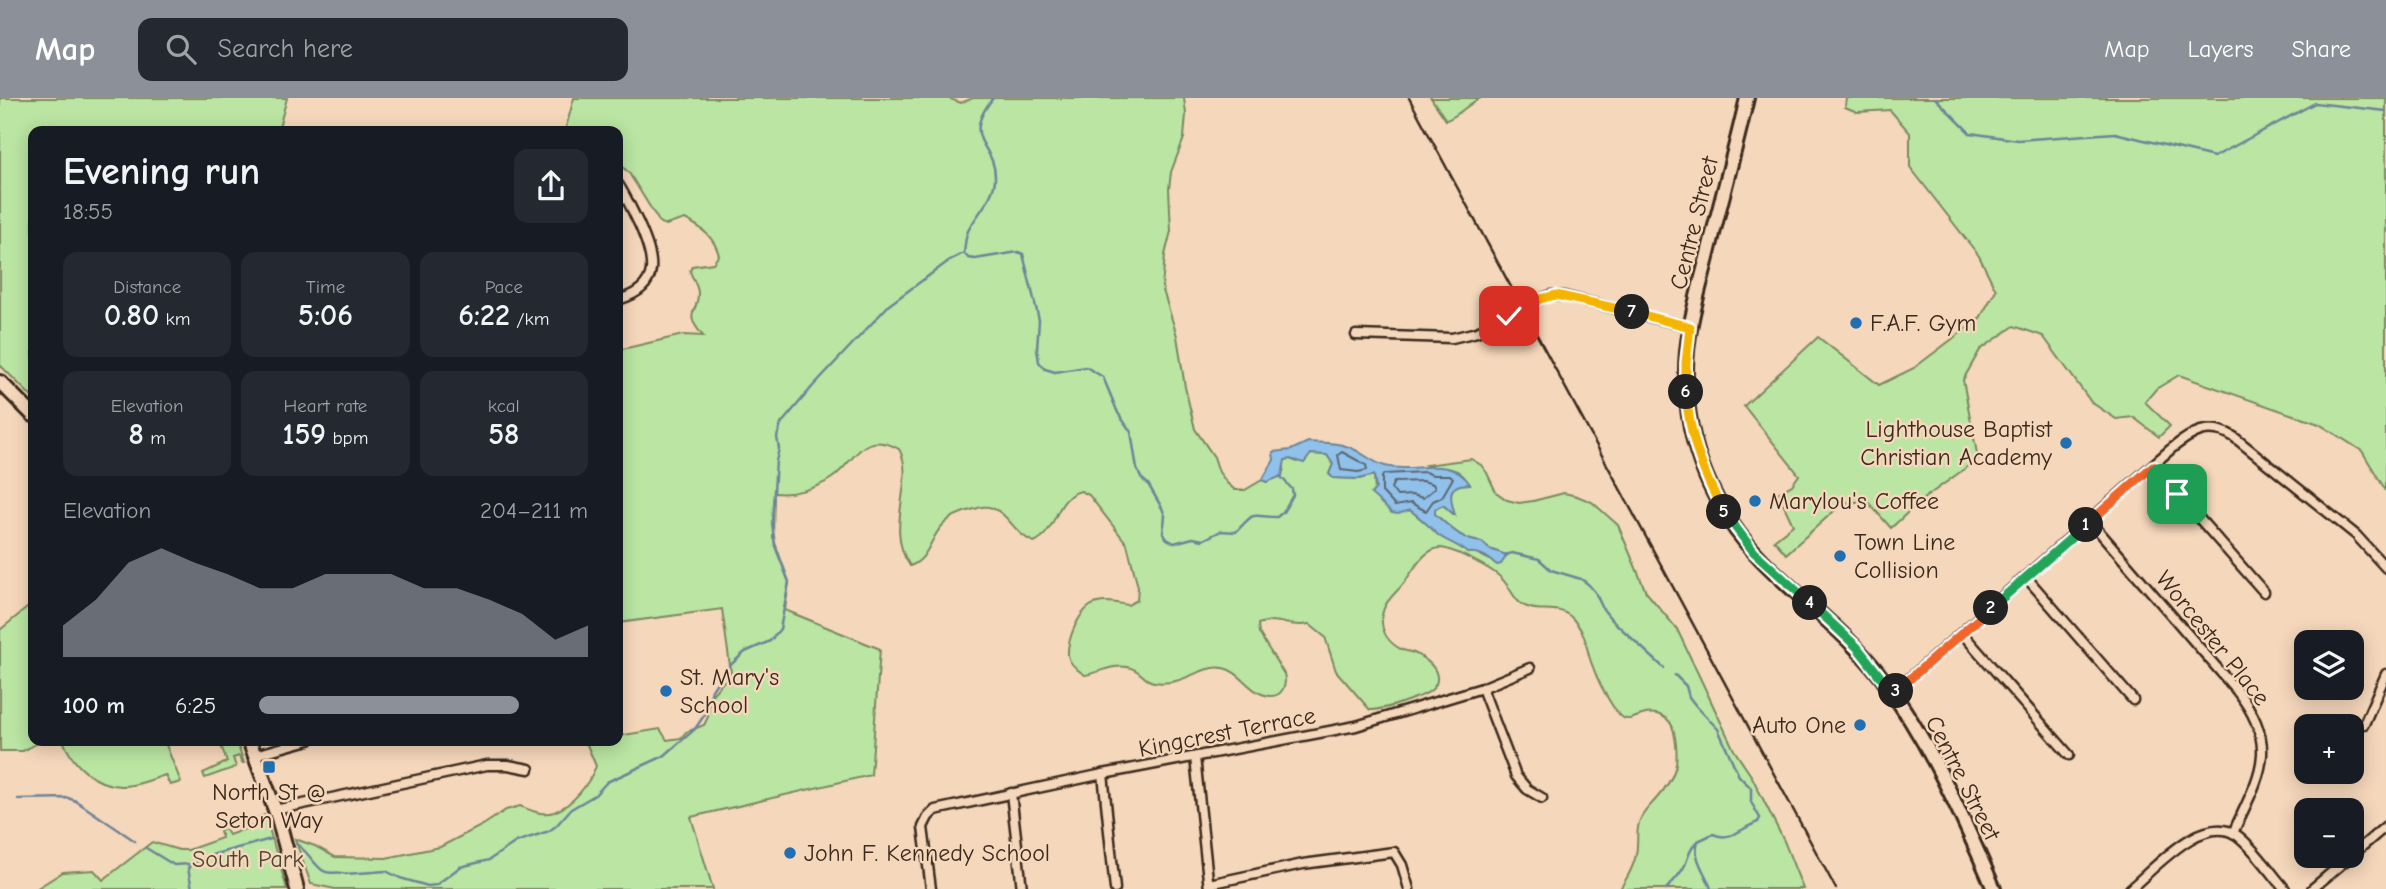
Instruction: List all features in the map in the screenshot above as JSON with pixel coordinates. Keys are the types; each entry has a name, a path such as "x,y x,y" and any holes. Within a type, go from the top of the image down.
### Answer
{"main road":[{"name":"Centre Street","path":"1747,98 1690,327 1686,376 1689,414 1700,459 1719,504 1754,552 1847,637 1893,693 1939,770 1993,889"},
{"path":"0,382 28,410"},
{"path":"251,746 275,810 297,889"}],"street":[{"path":"623,194 648,245 652,261 649,277 643,287 623,298"},
{"path":"1356,335 1452,338 1477,332 1550,295 1564,296 1690,327"},
{"path":"1893,693 2196,431 2210,428 2226,432 2356,535 2386,568"},
{"path":"2153,466 2264,592"},
{"name":"Worcester Place","path":"2090,521 2237,691 2256,718 2263,749 2262,763 2233,833"},
{"path":"2026,577 2133,700"},
{"path":"1962,633 2069,755"},
{"name":"Kingcrest Terrace","path":"931,889 923,827 935,810 1347,729 1482,688 1530,668"},
{"path":"2364,724 2386,674"},
{"path":"1482,688 1516,776 1527,789 1542,798"},
{"path":"255,755 287,746"},
{"path":"1195,757 1209,887 1303,863 1394,852 1402,865 1409,889"},
{"path":"275,810 487,765 529,769"},
{"path":"1103,775 1115,889"},
{"path":"1011,793 1022,889"},
{"path":"2364,844 2386,826"},
{"path":"2130,889 2197,834 2216,829 2233,833 2243,840 2285,889"},
{"path":"2312,889 2336,868"}],"green space":[{"path":"0,98 287,98 279,126 28,126 28,393 0,365"},
{"path":"574,98 948,98 961,103 973,98 1184,98 1184,138 1171,172 1171,231 1165,255 1162,287 1177,336 1195,429 1227,483 1235,490 1245,490 1262,480 1267,482 1284,470 1284,460 1297,462 1311,454 1327,455 1333,464 1329,474 1333,478 1359,479 1374,475 1375,495 1392,513 1410,510 1467,553 1474,552 1492,561 1506,555 1489,549 1482,542 1462,536 1435,514 1435,509 1443,505 1453,514 1453,489 1469,484 1455,470 1426,465 1471,459 1481,465 1496,492 1507,500 1519,503 1564,493 1592,502 1618,525 1646,592 1677,629 1734,750 1752,777 1784,841 1803,889 1620,889 1637,851 1641,817 1673,776 1677,752 1670,722 1657,714 1629,719 1620,716 1599,681 1584,638 1573,619 1561,611 1526,607 1517,600 1497,574 1472,560 1453,551 1434,549 1420,560 1386,604 1382,623 1388,638 1401,649 1423,658 1435,670 1437,677 1433,689 1426,694 1393,706 1370,710 1336,671 1325,637 1309,624 1272,621 1258,624 1259,633 1284,674 1283,689 1274,696 1256,691 1235,673 1223,668 1209,669 1177,681 1160,683 1148,680 1134,669 1122,666 1085,675 1076,669 1068,655 1069,642 1078,621 1090,606 1095,604 1109,602 1128,605 1137,600 1138,587 1127,544 1089,495 1081,491 1066,500 1048,531 1034,542 1022,535 1003,515 992,508 982,507 956,515 939,530 919,561 910,566 899,536 904,461 899,449 876,442 860,450 826,482 796,492 774,493 773,537 789,582 785,610 880,649 871,775 691,817 713,889 335,889 311,884 295,839 335,857 386,858 440,847 506,810 520,806 541,813 554,812 568,804 589,780 596,766 588,746 623,746 623,735 660,729 667,740 681,738 686,732 704,725 708,717 709,698 731,673 722,609 623,622 623,349 683,335 703,336 692,317 698,293 690,271 692,266 713,263 719,255 710,238 691,222 685,219 666,225 660,223 623,168 623,126 566,126"},
{"path":"1431,98 1481,98 1446,120"},
{"path":"1846,98 2386,98 2386,491 2362,451 2319,424 2179,375 2156,389 2145,402 2170,426 2159,437 2133,417 2116,419 2091,402 2043,336 2014,326 1980,350 1963,380 1978,459 1919,502 1891,528 1867,501 1843,503 1786,554 1774,540 1793,525 1778,493 1792,485 1799,475 1744,406 1818,337 1879,385 1914,368 1980,318 1996,290 1979,256 1910,167 1910,133 1890,110 1857,112 1845,107"},
{"path":"28,607 28,746 32,746 23,751 0,751 0,630"},
{"path":"66,746 166,746 181,782 170,785 165,775 126,786 111,785 85,772"},
{"path":"221,746 238,746 244,763 239,756 233,758 236,767 205,778 203,773 227,762"},
{"name":"South Park","path":"265,815 287,889 36,889 63,872 94,870 103,880 152,842 188,850 222,838 222,830 226,830 229,835 261,823 259,817"}],"water":[{"path":"1308,442 1346,446 1385,466 1442,467 1462,475 1470,484 1456,486 1451,493 1455,515 1443,505 1435,509 1435,514 1462,536 1482,542 1489,549 1507,555 1501,564 1497,565 1484,556 1468,553 1441,537 1410,510 1392,513 1371,494 1376,488 1374,475 1359,479 1333,478 1329,474 1333,464 1327,455 1311,454 1304,463 1285,460 1282,476 1267,482 1262,480 1274,460 1273,452 1291,450"}],"waterway":[{"path":"993,98 983,112 979,133 994,166 994,185 989,199 968,231 964,253 968,258 975,259 1018,252 1023,254 1039,320 1039,362 1045,369 1055,372 1086,367 1103,377 1118,413 1131,432 1141,478 1148,484 1162,508 1165,516 1163,533 1167,539 1174,543 1193,538 1203,540 1221,531 1236,532 1254,516 1277,517 1293,495 1292,489 1280,476"},
{"path":"1935,98 1970,133 2018,140 2115,133 2214,157 2315,103 2386,111"},
{"path":"296,844 318,867 328,873 386,871 428,886 436,885 460,867 489,860 516,842 549,831 571,809 595,795 607,782 664,756 695,729 705,714 712,690 726,669 745,652 770,641 780,629 789,582 775,546 772,522 779,449 777,437 781,424 889,305 950,260 964,253"},
{"path":"1504,555 1512,553 1539,559 1551,570 1581,579 1595,592 1611,619 1664,668"},
{"path":"1675,675 1686,686 1689,697 1696,706 1718,729 1739,776 1751,788 1751,802 1760,818 1758,822 1731,835 1713,834 1698,841 1698,860 1711,889"},
{"path":"18,799 68,798 135,841"},
{"path":"192,889 188,868 192,864 208,856 271,839"},
{"path":"1666,889 1681,872 1696,843"},
{"path":"146,848 174,865 190,864"}],"railway":[{"path":"1409,98 1836,889"}],"place":[{"name":"F.A.F. Gym","path":"1856,323"},
{"name":"Lighthouse Baptist Christian Academy","path":"2066,443"},
{"name":"Marylou's Coffee","path":"1755,501"},
{"name":"Town Line Collision","path":"1840,556"},
{"name":"St. Mary's School","path":"666,691"},
{"name":"Auto One","path":"1860,725"},
{"name":"North St @ Seton Way","path":"269,767"},
{"name":"John F. Kennedy School","path":"790,853"}],"route":[{"path":"1509,316 1546,296 1560,295 1690,327 1686,376 1689,414 1700,459 1719,504 1754,552 1847,637 1893,693 2153,466 2177,494"}]}
